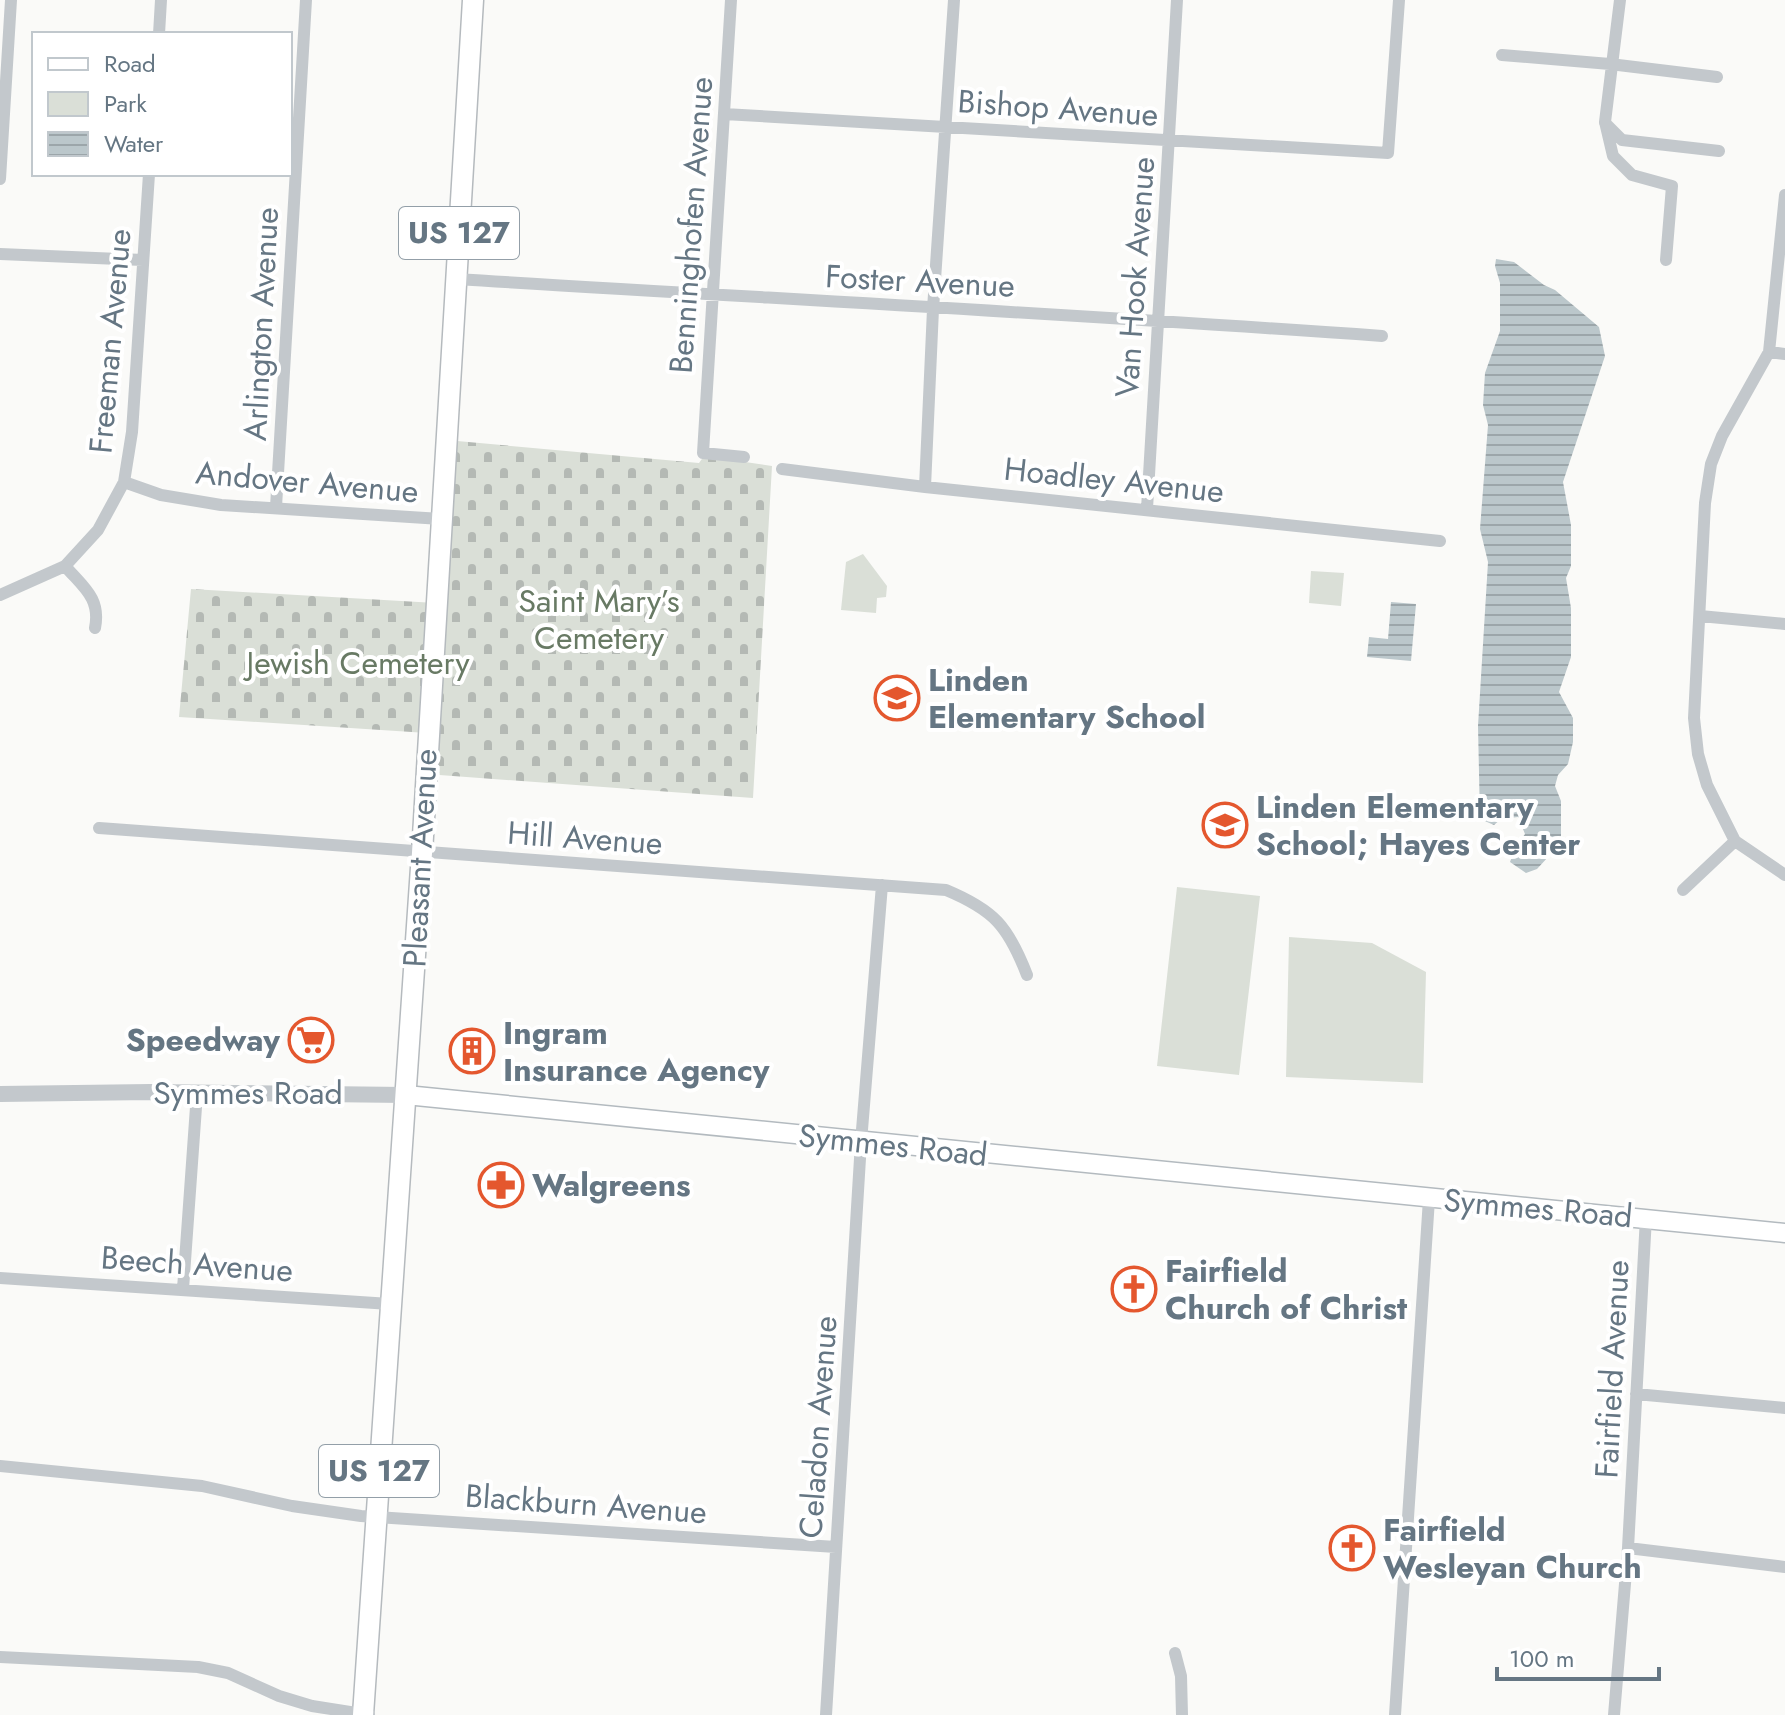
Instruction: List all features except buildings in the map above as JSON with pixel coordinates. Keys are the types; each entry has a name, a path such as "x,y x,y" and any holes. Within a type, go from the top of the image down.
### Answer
{"main road":[{"name":"Pleasant Avenue","path":"365,1715 422,853 473,0"},
{"name":"Symmes Road","path":"406,1095 1785,1233"}],"street":[{"path":"0,179 11,0"},
{"path":"159,32 161,0"},
{"name":"Arlington Avenue","path":"276,507 306,0"},
{"name":"Benninghofen Avenue","path":"731,0 703,453 744,457"},
{"path":"925,487 933,309 954,0"},
{"name":"Van Hook Avenue","path":"1147,509 1177,0"},
{"name":"Bishop Avenue","path":"724,114 946,126 1170,143 1388,153 1399,0"},
{"path":"1620,0 1605,122 1613,156 1632,175 1672,186 1666,260"},
{"path":"1502,55 1717,77"},
{"path":"1605,122 1622,140 1719,151"},
{"name":"Freeman Avenue","path":"0,595 65,566 98,530 124,482 132,432 149,176"},
{"path":"1785,195 1769,352 1722,436 1711,464 1705,503 1694,718 1698,754 1707,785 1735,841 1785,875"},
{"path":"0,254 143,260"},
{"name":"Foster Avenue","path":"456,279 1382,336"},
{"path":"1769,352 1785,354"},
{"name":"Hoadley Avenue","path":"782,469 1440,541"},
{"name":"Andover Avenue","path":"124,482 161,495 221,505 441,519"},
{"path":"65,566 95,602 98,615 95,628"},
{"path":"1700,616 1785,624"},
{"name":"Hill Avenue","path":"99,828 946,890 984,907 1011,940 1027,975"},
{"path":"1683,890 1735,841"},
{"name":"Celadon Avenue","path":"826,1715 861,1142 882,885"},
{"path":"183,1289 197,1093"},
{"name":"Symmes Road","path":"0,1094 406,1095"},
{"path":"1395,1715 1429,1199"},
{"name":"Fairfield Avenue","path":"1614,1715 1628,1548 1646,1217"},
{"name":"Beech Avenue","path":"0,1278 390,1304"},
{"path":"1636,1394 1785,1408"},
{"name":"Blackburn Avenue","path":"0,1466 202,1486 292,1506 361,1516 836,1547"},
{"path":"1628,1548 1785,1567"},
{"path":"1175,1653 1181,1676 1182,1715"},
{"path":"0,1657 198,1667 228,1673 279,1696 312,1706 365,1715"}],"green space":[{"name":"Saint Mary’s Cemetery","path":"446,440 699,463 704,456 772,466 753,798 426,774 427,733 179,717 191,589 436,603"},
{"path":"863,554 887,586 886,597 877,598 876,613 841,610 846,562"},
{"path":"1311,571 1344,573 1341,606 1309,603"},
{"path":"1177,887 1260,896 1239,1075 1157,1066"},
{"path":"1289,937 1372,943 1426,972 1423,1083 1286,1077"}],"water":[{"path":"1496,259 1514,262 1555,290 1599,327 1605,356 1563,482 1571,525 1571,566 1566,578 1571,608 1571,657 1559,692 1573,718 1573,742 1568,764 1558,775 1555,786 1561,801 1561,843 1537,869 1526,873 1510,862 1525,834 1518,817 1501,819 1494,825 1480,819 1478,726 1488,562 1480,529 1488,425 1483,405 1485,373 1500,331 1500,283"},
{"path":"1391,602 1416,604 1411,661 1367,657 1369,637 1388,639"}],"place":[{"name":"Linden Elementary School","path":"897,698"},
{"name":"Linden Elementary School; Hayes Center","path":"1225,825"},
{"name":"Speedway","path":"311,1040"},
{"name":"Ingram Insurance Agency","path":"472,1051"},
{"name":"Walgreens","path":"501,1185"},
{"name":"Fairfield Church of Christ","path":"1134,1289"},
{"name":"Fairfield Wesleyan Church","path":"1352,1548"}],"park label":[{"name":"Jewish Cemetery","path":"358,663"}]}
